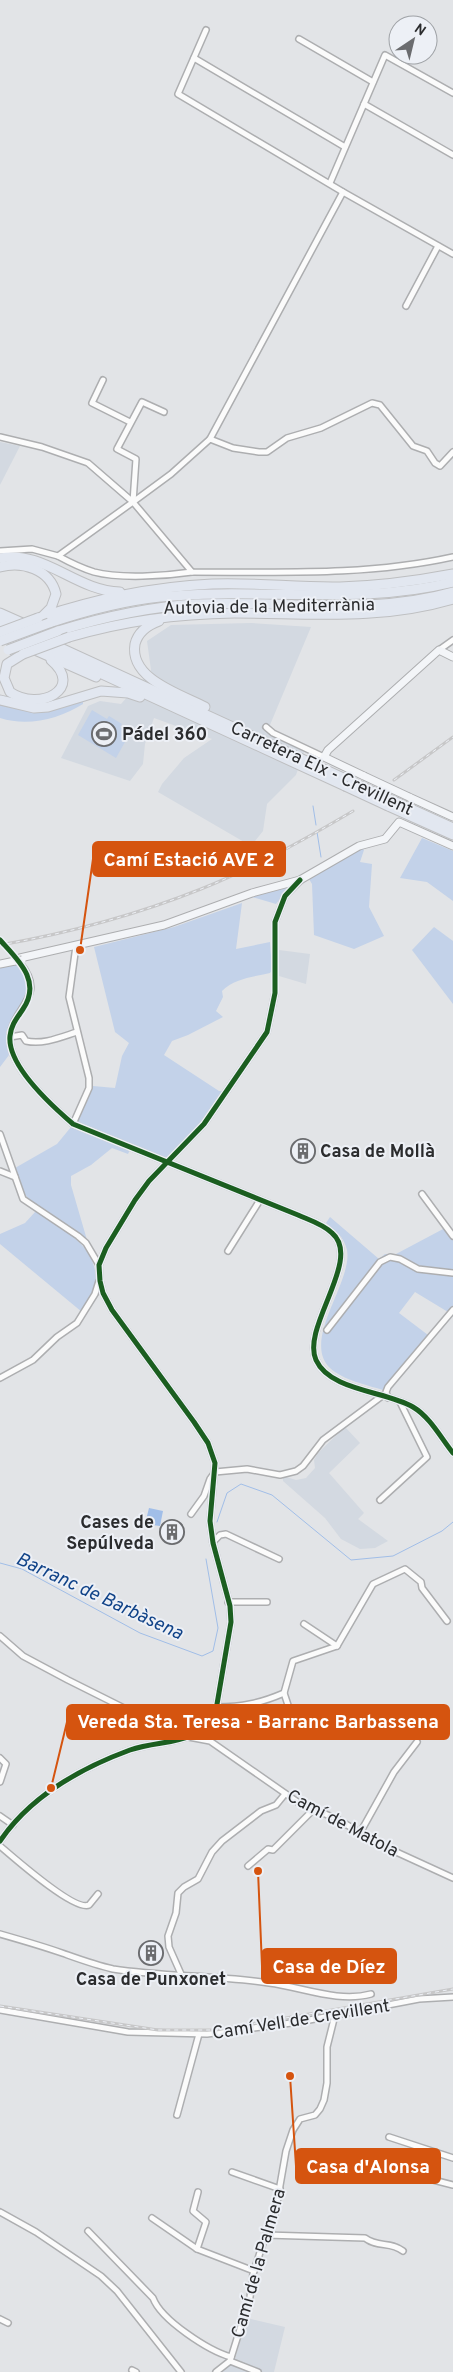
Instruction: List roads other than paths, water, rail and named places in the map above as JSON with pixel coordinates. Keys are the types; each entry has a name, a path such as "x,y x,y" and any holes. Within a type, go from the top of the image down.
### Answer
{"highway":[{"path":"0,558 32,559 86,586 101,590 130,592 214,584 349,586 395,584 453,574"},
{"path":"0,567 17,564 30,567 49,578 56,594 51,608 43,619"},
{"name":"Autovia de la Mediterrània","path":"0,641 43,619 160,597 226,594 357,595 416,589 453,582"},
{"path":"0,633 130,592"},
{"name":"Autovia de la Mediterrània","path":"4,652 58,631 148,609 196,604 360,606 387,604 453,592"},
{"path":"35,651 57,665 62,676 61,688 57,693 43,700 26,700 10,692 6,685 4,670 7,664 23,654 69,637 151,618 233,613 372,614 453,599"},
{"path":"0,612 254,731 346,782"},
{"path":"176,616 150,624 141,632 135,642 136,664 142,672 157,682 205,707"},
{"name":"Carretera Elx - Crevillent","path":"0,620 346,782 453,836"},
{"name":"Carretera Elx - Crevillent","path":"0,627 244,740 346,782"},
{"path":"0,633 35,651 244,740"},
{"path":"0,700 34,708 56,705 101,690 112,690 149,700"},
{"name":"Carretera Elx - Crevillent","path":"392,804 453,828"}],"street":[{"path":"206,30 178,94 343,192 453,254"},
{"path":"298,39 373,82"},
{"path":"330,183 385,55 453,93"},
{"path":"194,58 345,147"},
{"path":"364,104 453,155"},
{"path":"58,556 171,474 210,439 343,192"},
{"path":"406,306 438,246"},
{"path":"103,380 92,403 130,422"},
{"path":"133,502 136,459 117,449 142,402 164,412"},
{"path":"210,439 233,448 267,452 287,438 321,428 372,403 380,405 413,446 427,451 435,463 440,466 453,452"},
{"path":"0,437 42,447 88,464 133,502 192,572"},
{"path":"0,551 32,549 58,556 79,566 106,575 165,575 192,572 310,573 380,570 453,557"},
{"path":"324,757 328,750 439,650 453,640"},
{"path":"439,650 453,657"},
{"path":"266,727 273,733 453,817"},
{"path":"0,1841 13,1825 42,1798 70,1779 102,1762 132,1750 193,1736 210,1721 217,1707 231,1622 213,1542 210,1506 215,1472 208,1443 123,1326 103,1294 99,1265 106,1248 134,1200 149,1181 204,1124 267,1032 275,993 275,922 280,905 298,883 358,846 385,839 397,823 403,823 453,846"},
{"path":"0,963 76,947 164,925 252,893 298,883"},
{"path":"73,1124 88,1088 89,1078 69,997 76,947"},
{"path":"18,960 28,975 31,989 29,1000 13,1024 10,1037 17,1063 54,1108 73,1124 322,1226 334,1234 339,1243 339,1266 315,1337 315,1358 324,1372 337,1380 414,1407 427,1419 453,1453"},
{"path":"10,1037 22,1035 26,1041 49,1041 77,1032"},
{"path":"0,1134 23,1198 86,1243 99,1265"},
{"path":"0,1172 16,1177"},
{"path":"422,1194 453,1236"},
{"path":"228,1251 260,1200"},
{"path":"327,1330 380,1262 390,1257 400,1259 418,1269 453,1273"},
{"path":"0,1378 33,1360 57,1337 77,1323 95,1294 100,1281"},
{"path":"192,1514 204,1496 210,1479 215,1472 246,1468 280,1474 296,1471 304,1466 323,1440 385,1397 388,1387 453,1310"},
{"path":"380,1500 427,1457 399,1401"},
{"path":"213,1542 220,1535 226,1534 279,1559"},
{"path":"293,1720 284,1693 293,1661 337,1646 373,1584 405,1569 421,1582 422,1588 447,1621"},
{"path":"228,1602 268,1602"},
{"path":"304,1624 337,1646"},
{"name":"Camí de Matola","path":"0,1636 23,1656 178,1735 193,1736 210,1741 285,1794 337,1818 381,1845 453,1878"},
{"path":"217,1707 240,1707 262,1702 284,1693"},
{"path":"360,1833 394,1772 417,1742"},
{"path":"0,1758 6,1764 0,1782"},
{"path":"181,1974 172,1955 168,1936 176,1913 178,1893 198,1879 212,1852 222,1841 261,1811 276,1805 285,1794"},
{"path":"248,1866 268,1849 273,1850 314,1809"},
{"path":"0,1816 13,1825"},
{"path":"0,1846 62,1895 81,1906 89,1905 98,1894"},
{"path":"0,1934 63,1953 88,1963 154,1974 181,1974 264,1982 342,1997 370,1994"},
{"name":"Camí Vell de Crevillent","path":"0,2010 128,2032 199,2034 235,2032 419,1999 453,1997"},
{"name":"Camí de la Palmera","path":"216,2372 231,2359 250,2297 254,2271 275,2214 286,2151 293,2130 300,2119 315,2115 324,2100 327,2083 328,2047 335,2015"},
{"path":"177,2115 199,2034"},
{"path":"389,2137 453,2158"},
{"path":"232,2172 280,2189"},
{"path":"406,2173 453,2185"},
{"path":"197,2249 206,2222 192,2211 198,2192"},
{"path":"0,2212 36,2232 101,2276 117,2291 180,2372"},
{"path":"152,2218 197,2249 254,2271"},
{"path":"88,2231 153,2298 156,2306 170,2321 222,2354 258,2372"},
{"path":"266,2235 365,2238 371,2242 384,2245 394,2244 403,2251"},
{"path":"0,2318 8,2322"}],"water":[{"path":"149,1508 163,1511 160,1526 145,1524"}],"waterway":[{"path":"313,806 316,825"},
{"path":"317,832 321,857"},
{"name":"Barranc de Barbàsena","path":"217,1522 227,1493 241,1484 272,1495 351,1560 393,1556 442,1531 453,1522"},
{"name":"Barranc de Barbàsena","path":"0,1563 22,1569 140,1633 202,1656 213,1651 218,1628 206,1559"}],"tunnel":[{"path":"0,940 19,963"}],"railway":[{"path":"394,780 453,737"},
{"path":"0,945 102,922 177,898 221,881 259,863 353,811"},
{"path":"0,2006 158,2030 216,2030 453,1989"}],"place":[{"name":"Pádel 360","path":"104,734"},
{"name":"Camí Estació AVE 2","path":"80,950"},
{"name":"Casa de Mollà","path":"303,1151"},
{"name":"Cases de Sepúlveda","path":"172,1532"},
{"name":"Vereda Sta. Teresa - Barranc Barbassena","path":"51,1788"},
{"name":"Casa de Díez","path":"258,1871"},
{"name":"Casa de Punxonet","path":"151,1953"},
{"name":"Casa d'Alonsa","path":"290,2076"}]}
